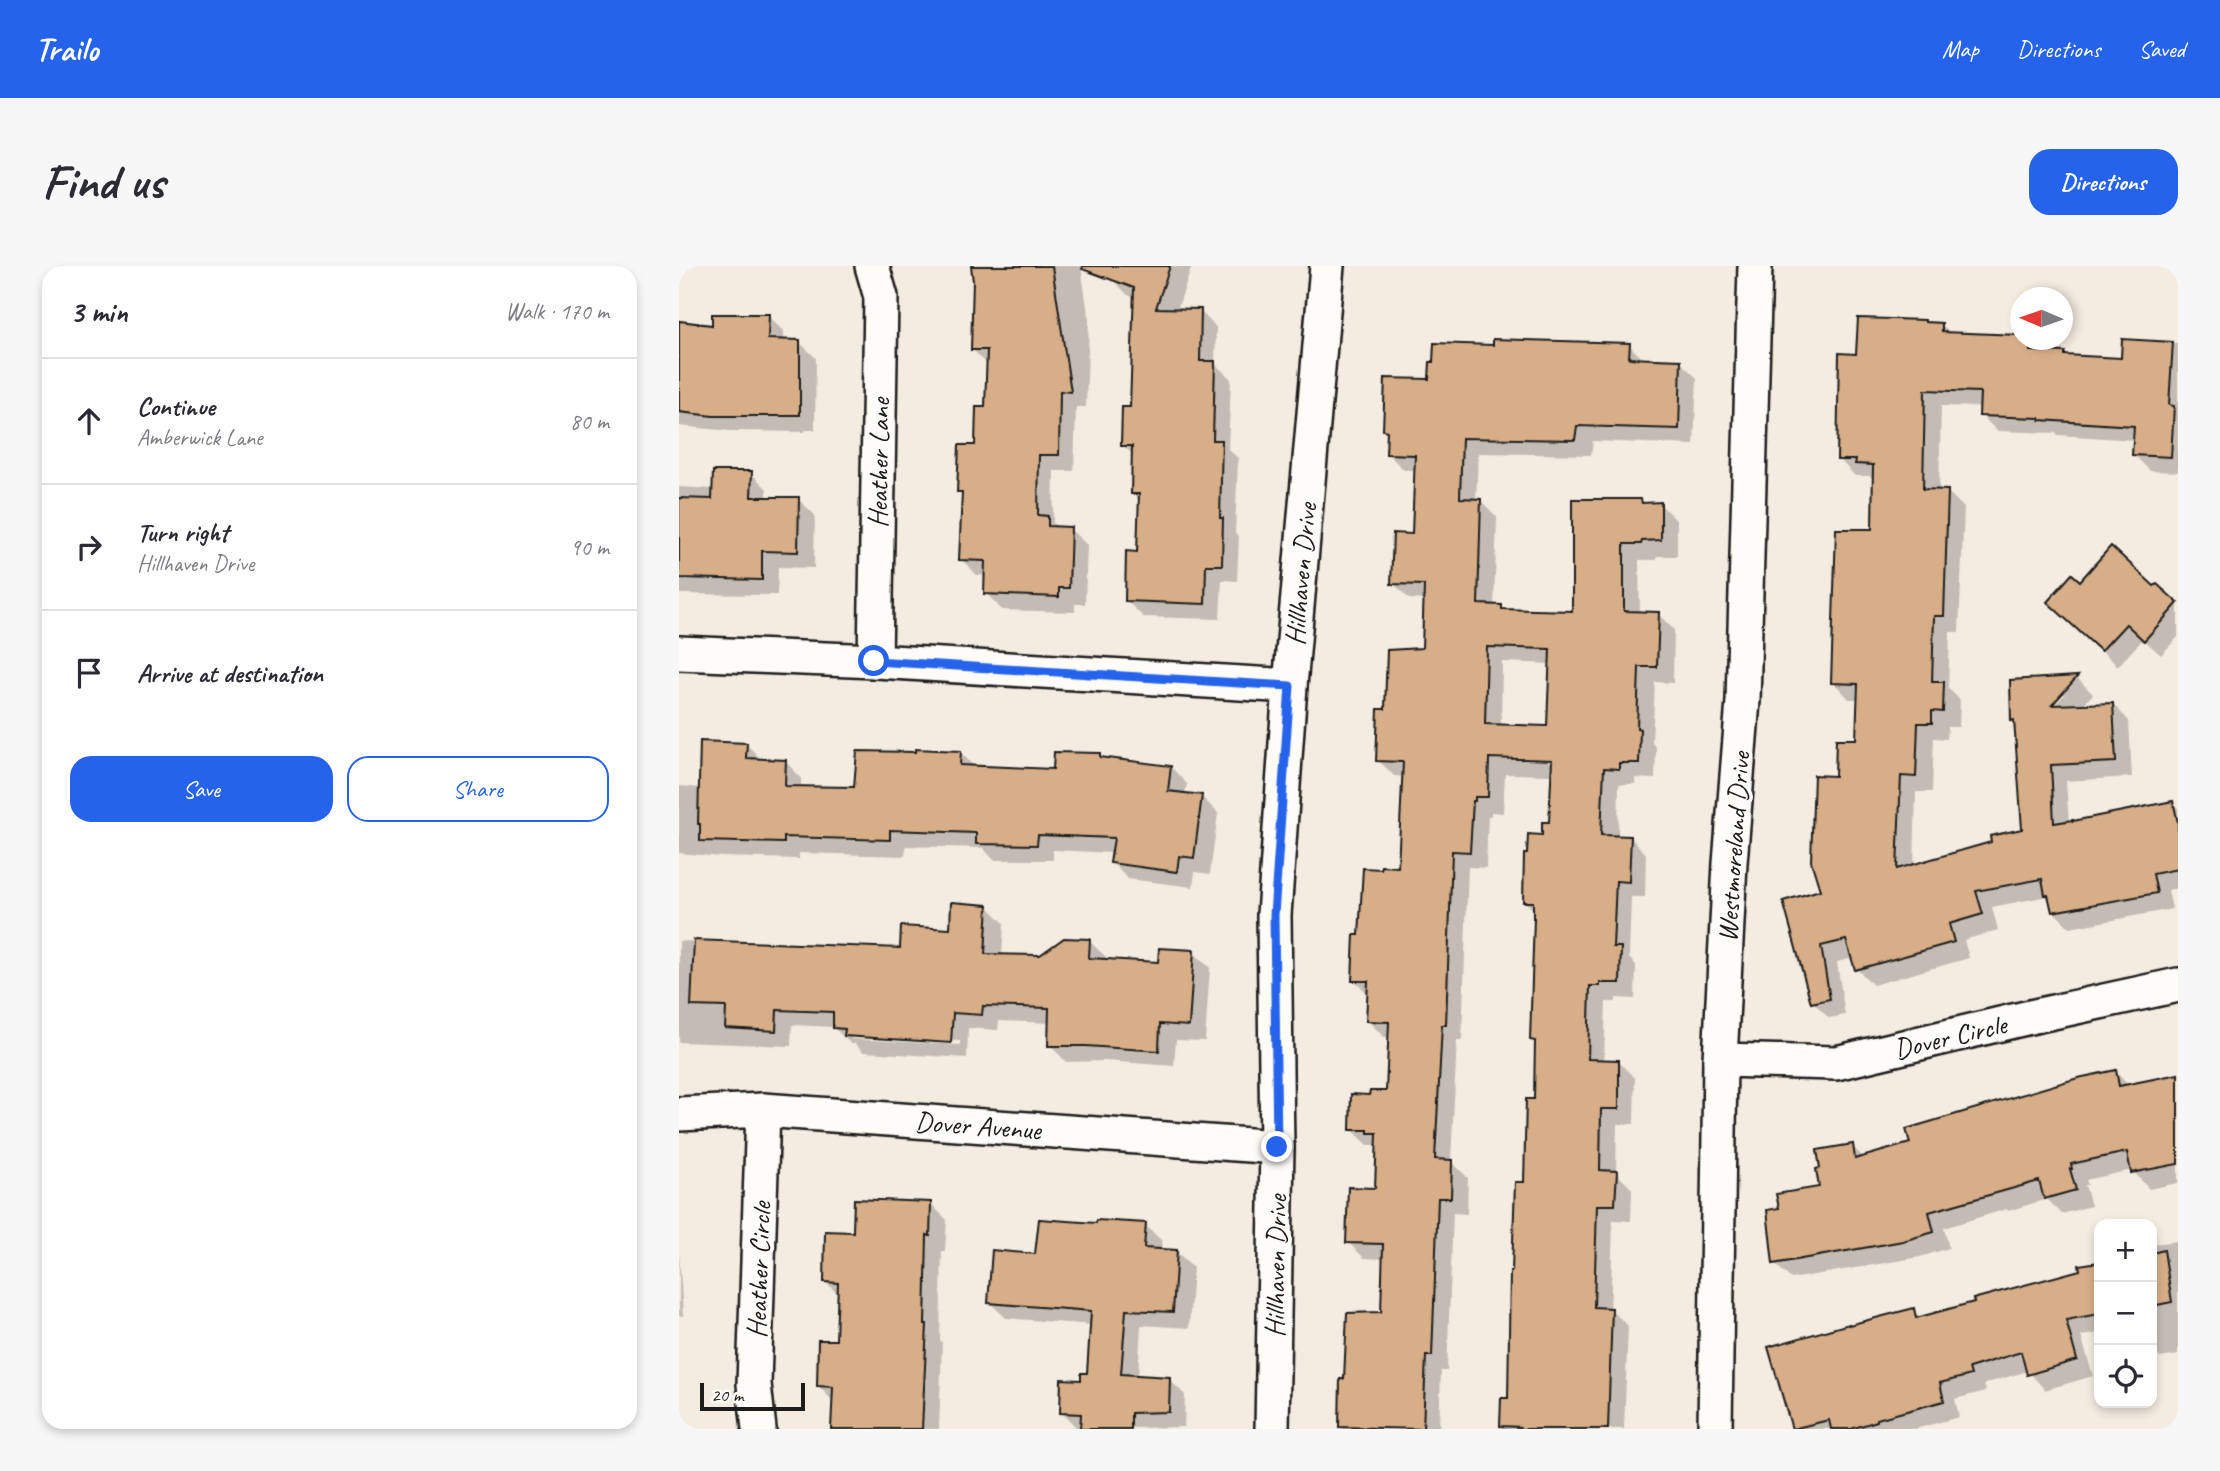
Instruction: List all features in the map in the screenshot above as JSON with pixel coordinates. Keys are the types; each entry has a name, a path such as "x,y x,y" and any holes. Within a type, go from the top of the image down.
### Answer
{"street":[{"name":"Heather Lane","path":"871,266 881,297 874,661"},
{"name":"Hillhaven Drive","path":"1272,1429 1277,1147 1274,915 1290,686 1327,266"},
{"name":"Westmoreland Drive","path":"1715,1429 1720,1060 1730,863 1743,701 1755,266"},
{"path":"679,653 874,661 1290,686"},
{"name":"Dover Circle","path":"1720,1060 1836,1063 2178,985"},
{"name":"Dover Avenue","path":"679,1114 762,1110 1277,1147"},
{"name":"Heather Circle","path":"759,1429 754,1384 762,1110"}],"building":[{"path":"971,266 1052,266 1071,392 1060,391 1059,455 1039,455 1038,515 1048,516 1048,526 1071,527 1069,588 1059,588 1059,597 984,594 985,561 959,560 962,492 957,492 959,445 975,445 976,407 985,407 987,350 971,350"},
{"path":"1083,266 1170,266 1156,308 1201,309 1200,361 1215,361 1213,440 1222,440 1222,565 1206,565 1205,604 1125,601 1126,551 1137,552 1139,494 1131,494 1132,446 1121,446 1122,407 1130,407 1134,288 1082,269"},
{"path":"712,314 769,314 768,339 800,340 800,415 713,416 679,412 679,321 712,325"},
{"path":"1858,318 1925,320 1942,323 1942,332 2010,335 2010,350 2065,352 2065,355 2121,358 2122,339 2173,342 2169,405 2174,406 2171,457 2132,455 2134,426 1979,416 1980,392 1925,390 1923,489 1948,490 1944,616 1934,616 1932,682 1944,682 1943,712 1932,711 1932,723 1918,723 1916,777 1901,776 1897,869 1991,842 1990,836 2022,829 2014,720 2011,721 2010,680 2078,676 2052,705 2113,703 2116,762 2051,765 2054,823 2173,801 2178,823 2178,869 2153,874 2157,893 2052,912 2042,879 1976,891 1983,914 1949,924 1954,942 1855,970 1846,940 1821,946 1830,999 1811,1003 1783,901 1820,890 1811,861 1814,775 1835,776 1836,739 1856,739 1858,684 1831,683 1836,529 1872,529 1873,465 1855,464 1856,460 1837,460 1839,353 1856,354"},
{"path":"1493,339 1630,343 1629,358 1681,360 1679,429 1577,426 1575,440 1462,438 1460,498 1481,499 1478,604 1502,605 1502,609 1572,611 1572,499 1641,499 1642,503 1661,502 1661,540 1624,544 1624,611 1659,612 1657,667 1639,667 1639,763 1619,763 1619,769 1604,768 1601,835 1631,836 1629,882 1616,881 1613,947 1621,947 1620,983 1590,986 1588,1059 1619,1060 1619,1109 1601,1109 1600,1170 1617,1171 1615,1205 1597,1205 1594,1307 1612,1308 1608,1429 1520,1429 1500,1426 1501,1398 1508,1398 1510,1271 1515,1182 1524,1182 1526,1099 1534,1099 1535,1041 1530,1040 1534,918 1533,902 1523,902 1524,854 1527,854 1528,834 1542,835 1542,822 1549,822 1552,760 1489,758 1488,797 1475,797 1473,801 1470,852 1452,851 1446,1025 1442,1025 1435,1159 1452,1160 1451,1198 1438,1198 1432,1356 1426,1356 1423,1429 1339,1427 1340,1379 1344,1379 1347,1313 1381,1312 1383,1244 1346,1243 1348,1187 1375,1188 1377,1133 1350,1130 1351,1094 1369,1095 1370,1091 1386,1091 1389,1022 1366,1021 1368,981 1352,981 1354,935 1359,935 1363,868 1398,867 1403,762 1376,761 1378,709 1385,709 1387,650 1422,648 1424,585 1391,584 1393,533 1412,534 1415,455 1386,454 1387,431 1383,430 1385,378 1429,379 1434,343 1493,345","holes":["1487,647 1550,649 1547,726 1485,724"]},
{"path":"713,471 752,471 751,497 799,497 798,552 762,551 762,580 679,578 679,498 712,499"},
{"path":"2111,546 2154,586 2157,584 2178,603 2144,641 2126,624 2101,651 2047,602 2072,574 2080,581"},
{"path":"700,741 747,743 746,758 786,760 785,786 854,787 857,751 961,751 960,765 1053,769 1054,752 1100,753 1100,757 1171,766 1168,791 1202,795 1194,858 1179,856 1177,872 1110,863 1114,838 1038,835 1037,845 976,844 976,833 890,830 890,840 784,837 784,843 700,841"},
{"path":"951,902 988,905 985,954 1040,955 1064,938 1090,939 1089,958 1158,962 1159,948 1194,950 1189,1026 1160,1024 1159,1051 1048,1046 1049,1008 983,1006 982,1015 953,1013 951,1043 844,1036 845,1029 833,1028 833,1012 777,1010 776,1031 725,1028 726,1007 691,1006 694,940 900,948 901,926 950,929"},
{"path":"2116,1070 2119,1086 2178,1074 2178,1164 2131,1173 2127,1152 2071,1164 2076,1190 2044,1199 2039,1181 1929,1212 1934,1232 1903,1241 1773,1264 1767,1210 1779,1208 1776,1194 1819,1187 1817,1150 1853,1144 1855,1159 1910,1143 1906,1129 2078,1078"},
{"path":"854,1199 931,1202 930,1236 927,1235 927,1324 922,1429 831,1429 833,1387 817,1386 818,1340 836,1340 838,1283 824,1282 825,1231 853,1232"},
{"path":"1039,1219 1146,1223 1144,1248 1177,1250 1173,1312 1126,1310 1121,1374 1170,1377 1169,1412 1131,1413 1131,1429 1080,1429 1081,1414 1060,1413 1061,1379 1081,1380 1081,1373 1087,1373 1091,1311 988,1303 992,1250 1035,1254"},
{"path":"2164,1250 2172,1302 2157,1305 2157,1282 2157,1252"},
{"path":"2094,1263 2094,1315 2066,1320 2077,1360 2027,1375 2021,1352 1969,1368 1971,1375 1940,1383 1944,1401 1851,1429 1831,1429 1829,1420 1792,1429 1768,1347 1914,1308 1916,1318 1974,1302 1973,1299 2080,1270 2079,1265"}],"route":[{"path":"874,661 1290,686 1274,915 1277,1147"}]}
